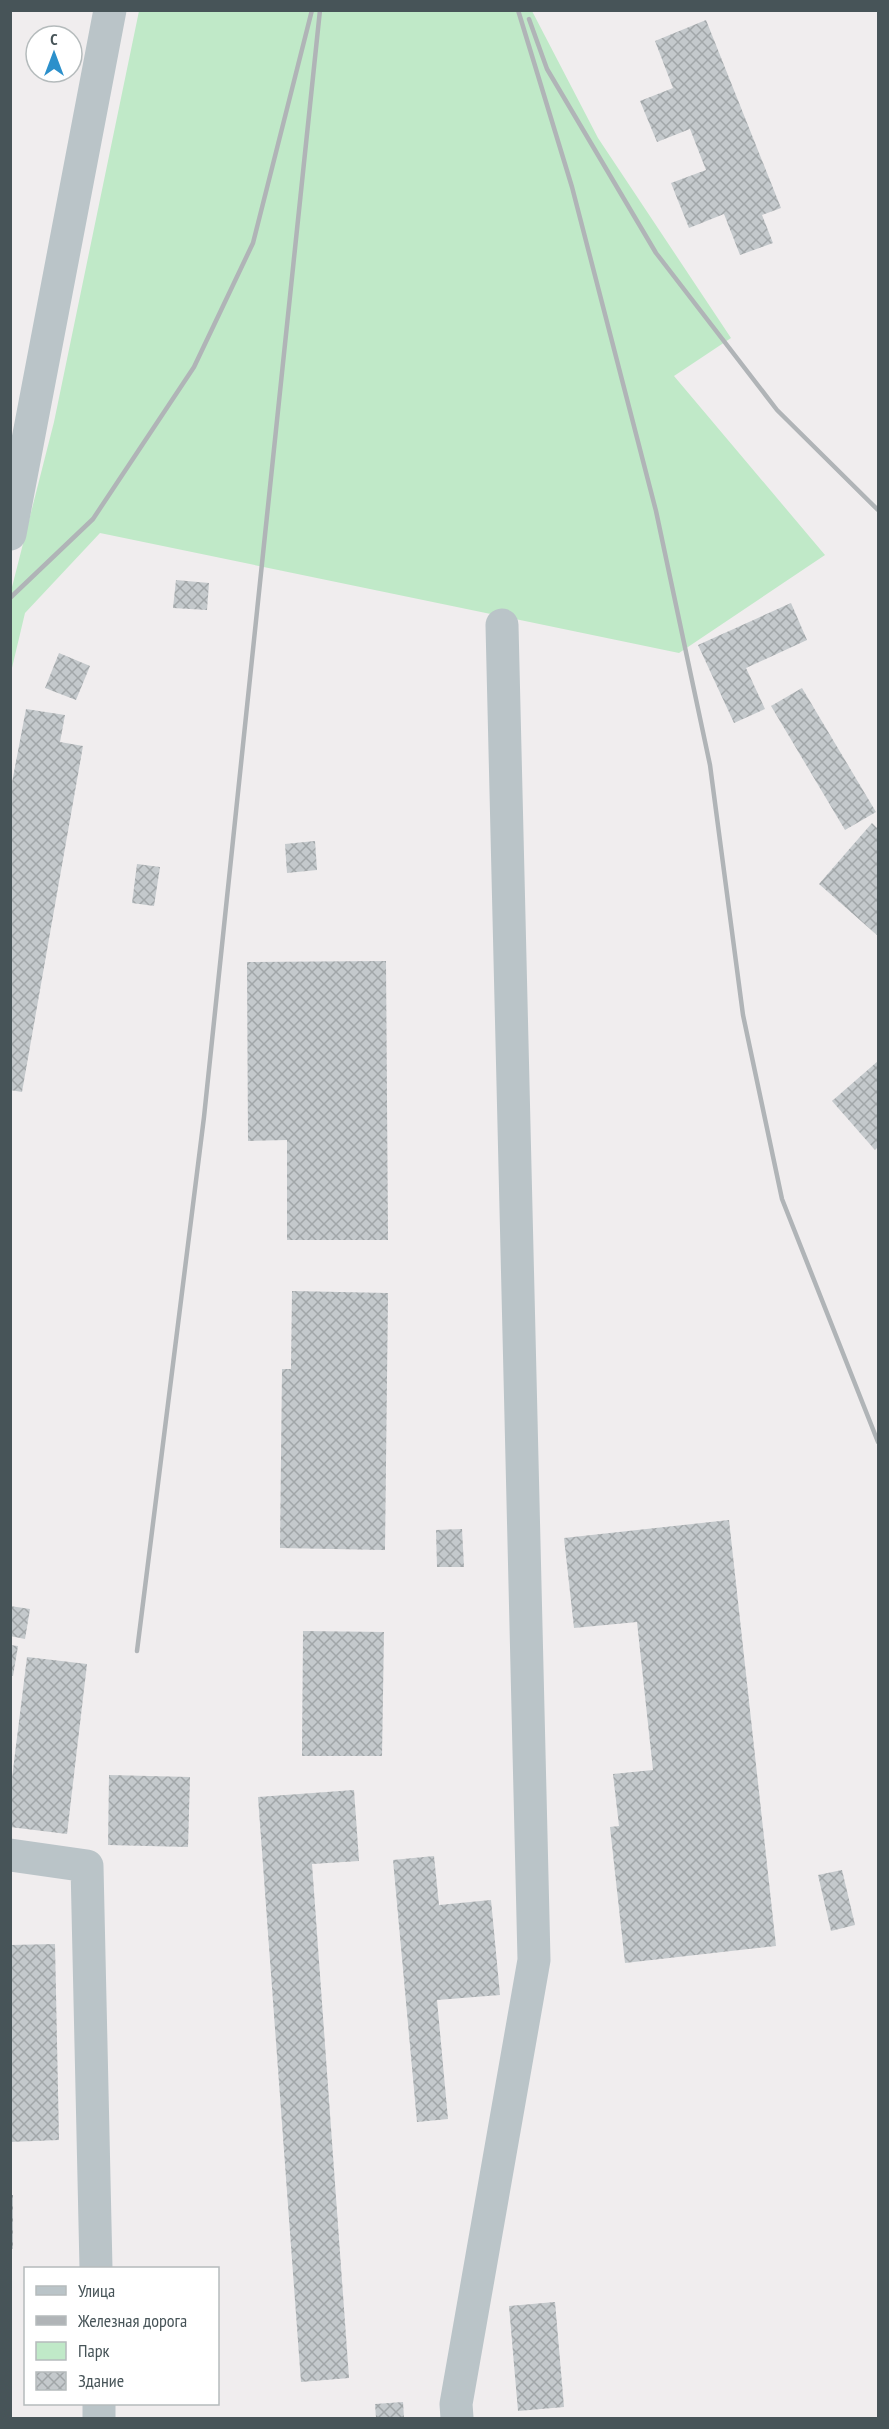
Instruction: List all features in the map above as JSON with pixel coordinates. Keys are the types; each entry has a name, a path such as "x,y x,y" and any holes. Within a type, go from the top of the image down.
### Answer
{"street":[{"path":"10,534 110,10"},
{"path":"457,2418 458,2392 534,1960 502,625"},
{"path":"10,1855 87,1866 96,2267"}],"green space":[{"path":"139,11 532,11 598,138 731,338 674,376 825,555 679,653 100,533 25,613 11,672 11,591 54,422"}],"building":[{"path":"706,20 781,208 762,215 773,243 740,255 724,214 689,228 671,183 706,170 690,129 657,142 640,101 673,88 655,41"},
{"path":"176,580 209,583 207,610 173,608"},
{"path":"791,603 807,640 746,668 765,709 734,723 698,645"},
{"path":"59,653 90,666 76,700 45,688"},
{"path":"802,688 876,812 845,830 771,706"},
{"path":"26,709 65,715 60,742 83,746 22,1092 10,1090 10,793"},
{"path":"872,823 878,829 878,936 819,884"},
{"path":"315,841 317,870 287,873 285,844"},
{"path":"137,864 160,867 154,906 132,903"},
{"path":"386,961 388,1240 287,1240 287,1140 248,1141 247,962"},
{"path":"878,1061 878,1147 875,1150 832,1101"},
{"path":"292,1291 388,1293 385,1550 280,1548 282,1369 291,1369"},
{"path":"729,1520 776,1946 625,1963 610,1827 619,1826 613,1774 653,1770 637,1622 574,1628 564,1538"},
{"path":"462,1529 464,1567 437,1567 436,1530"},
{"path":"10,1606 30,1609 25,1639 10,1636"},
{"path":"303,1631 384,1632 382,1756 302,1756"},
{"path":"10,1645 18,1646 13,1676 10,1676"},
{"path":"27,1657 87,1664 67,1834 10,1827 10,1794"},
{"path":"109,1775 190,1777 188,1847 108,1845"},
{"path":"354,1790 359,1861 312,1864 349,2378 301,2382 258,1797"},
{"path":"434,1856 439,1905 491,1900 500,1995 437,2000 448,2119 417,2122 393,1860"},
{"path":"842,1870 855,1925 831,1931 818,1875"},
{"path":"55,1944 59,2140 10,2142 10,1945"},
{"path":"10,2195 13,2195 13,2249 10,2249"},
{"path":"555,2302 564,2407 518,2411 509,2306"},
{"path":"403,2402 404,2418 376,2418 375,2404"}],"railway":[{"path":"10,598 93,519 194,367 253,243 312,10"},
{"path":"137,1651 204,1117 320,10"},
{"path":"518,10 572,187 656,511 710,765 743,1015 782,1199 878,1442"},
{"path":"529,19 547,69 656,253 777,410 878,510"}]}
